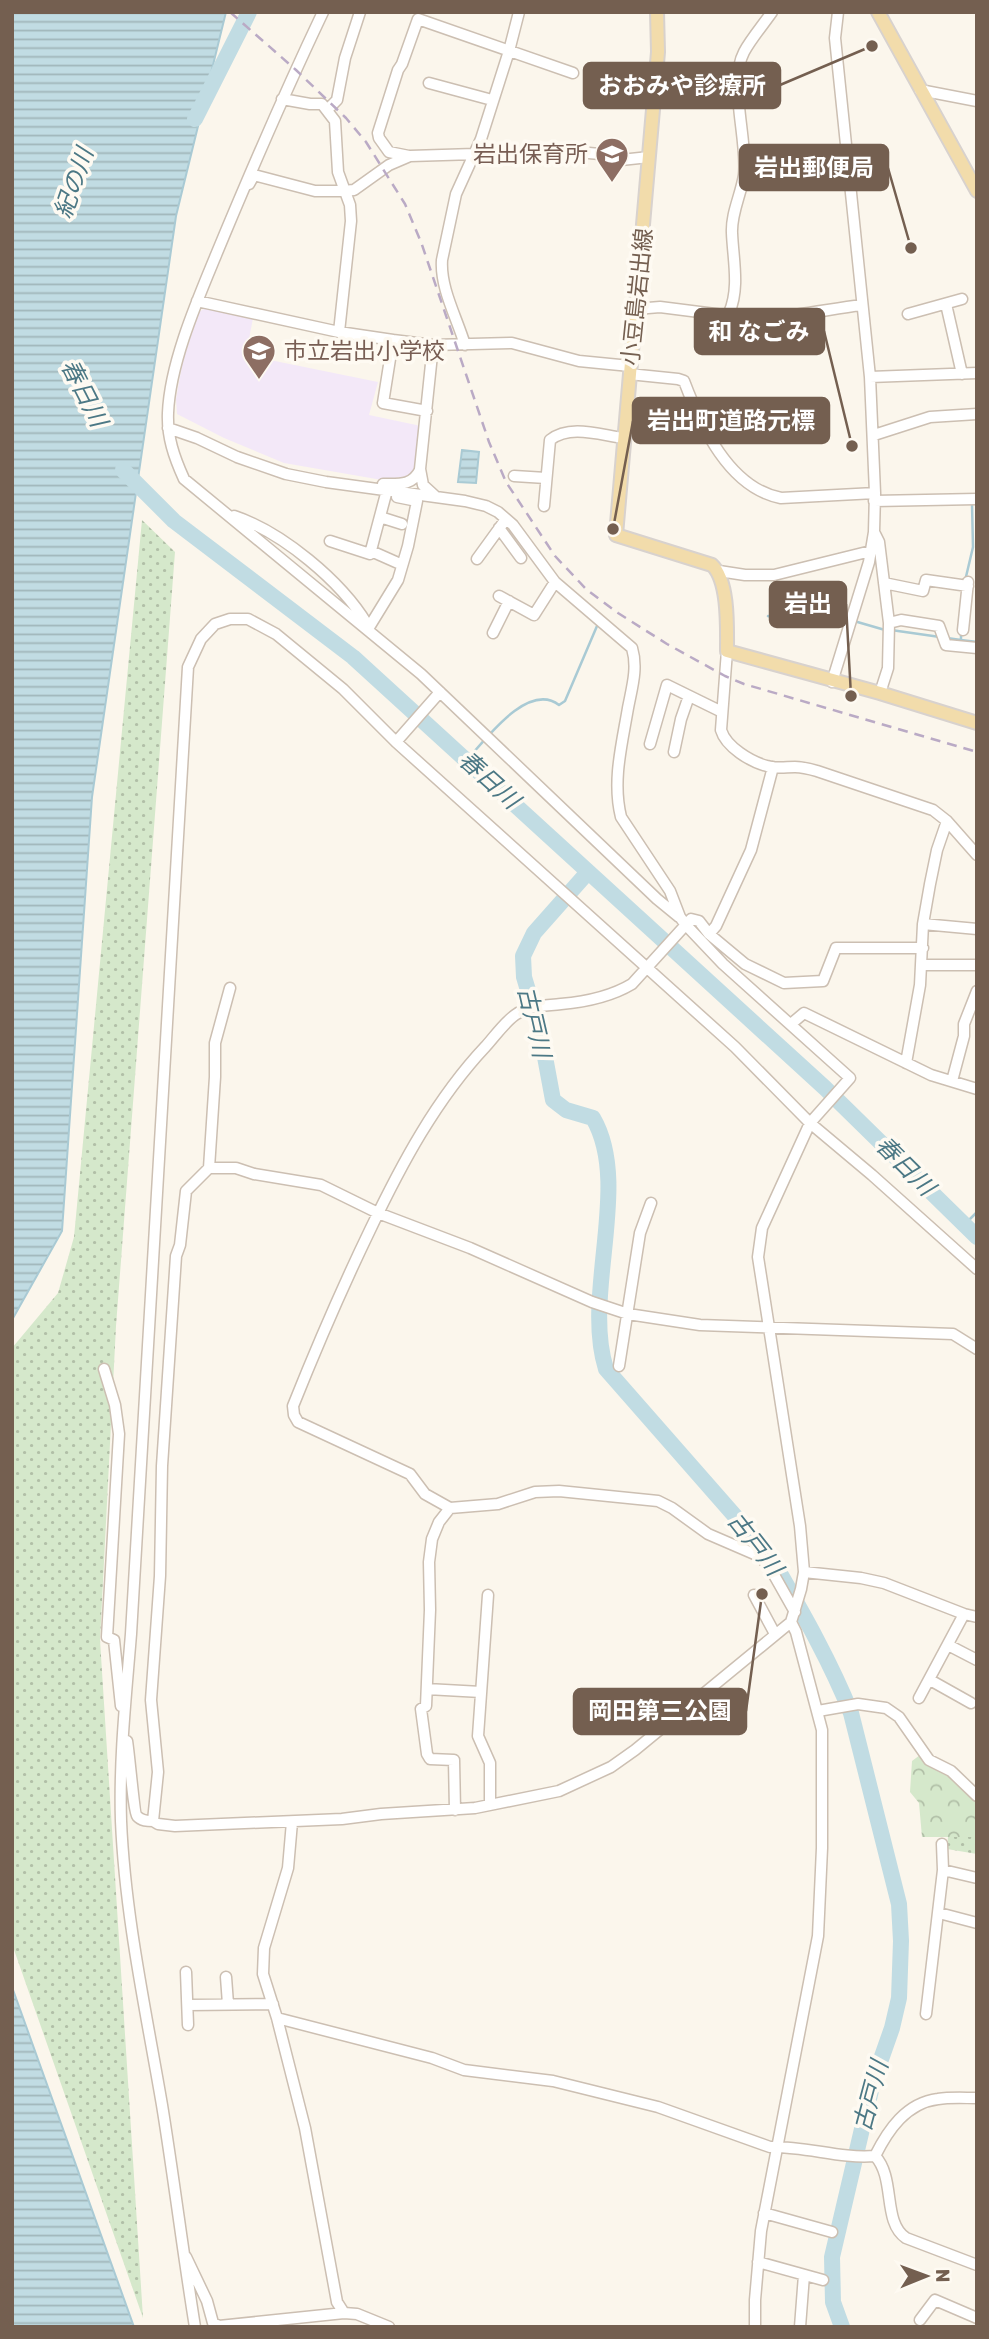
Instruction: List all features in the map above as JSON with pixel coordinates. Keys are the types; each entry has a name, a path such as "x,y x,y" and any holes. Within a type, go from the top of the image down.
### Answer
{"main road":[{"name":"小豆島岩出線","path":"657,12 658,52 616,535 712,565 719,571"},
{"path":"878,12 977,191"},
{"path":"719,571 726,607 727,651 977,723"}],"street":[{"path":"104,1369 116,1405 119,1434 107,1637 114,1640 134,1786 134,1810 137,1817 144,1821 175,1826 292,1822 455,1810 559,1791 611,1767 635,1750 793,1617 804,1572 800,1526 758,1257 762,1228 813,1119 850,1078 723,964 440,692 368,628 184,479 172,452 168,428 172,386 197,301 282,99 323,12"},
{"path":"328,108 337,100 345,58 360,12"},
{"path":"465,345 441,271 456,194 475,154 519,12"},
{"path":"772,12 743,53 740,65 738,83 744,175 733,216 736,272 729,313 731,319 752,325 773,316 793,316 861,306"},
{"path":"832,682 871,551 875,497 870,377 835,38 838,12"},
{"path":"573,73 418,19 402,64 397,70 378,133 379,138 389,152 410,156 535,156 566,151 600,154 621,160 649,158"},
{"path":"429,83 492,100"},
{"path":"920,90 977,101"},
{"path":"282,99 322,104 328,108 335,121 338,173 350,205 351,221 340,332"},
{"path":"243,189 254,175 315,191 354,190 389,165 410,156"},
{"path":"908,314 962,299"},
{"path":"197,301 340,332 393,340 433,345 512,343 579,360 684,381 710,438 739,477 766,495 781,498 977,499"},
{"path":"946,304 962,374"},
{"path":"636,309 660,307 723,315 729,313"},
{"path":"393,340 383,403 427,411"},
{"path":"330,541 370,554 380,517 383,484 410,482 416,478 420,469 433,345"},
{"path":"870,377 977,373"},
{"path":"874,435 930,417 977,414"},
{"path":"168,428 286,474 384,492 417,501 408,547 394,589 368,628"},
{"path":"544,506 550,440 558,433 572,431 624,438"},
{"path":"420,469 423,485 436,496"},
{"path":"514,476 546,478"},
{"path":"384,492 436,496 486,506 513,525 555,582 632,648 636,671 619,762 618,804 621,817 670,891 682,924"},
{"path":"380,517 402,524"},
{"path":"477,559 506,519"},
{"path":"499,528 521,558"},
{"path":"874,532 879,542 889,623 888,668 880,693"},
{"path":"371,551 398,563"},
{"path":"719,571 745,575 774,575 871,551"},
{"path":"884,583 923,591 926,580 970,588 963,630"},
{"path":"494,633 504,598 534,615 555,582"},
{"path":"195,2327 125,1869 121,1819 124,1724 188,667 201,639 215,625 230,619 248,620 276,634 343,689 396,742 650,965 872,1175 977,1269"},
{"path":"889,623 901,620 939,626 946,645 977,648"},
{"path":"727,651 722,735 746,757 773,767 798,767 817,771 922,805 947,821 977,855"},
{"path":"650,744 667,685 722,712"},
{"path":"396,742 440,692"},
{"path":"674,752 689,696"},
{"path":"709,934 721,916 751,850 773,767"},
{"path":"906,1063 923,965 923,925 937,850 947,821"},
{"path":"755,2327 758,2262 764,2213 818,1936 824,1767 822,1730 793,1617 769,1566 759,1556 708,1534 658,1501 559,1491 535,1492 498,1503 450,1508 425,1494 410,1474 298,1422 293,1406 340,1293 397,1173 467,1066 514,1016 526,1009 543,1005 580,1001 622,991 650,965 682,924 691,919 699,921 709,934 745,964 784,983 823,981 836,948 923,948"},
{"path":"923,925 977,929"},
{"path":"923,965 977,965"},
{"path":"153,1821 158,1772 151,1699 160,1576 162,1466 176,1256 180,1245 186,1191 209,1168 215,1043 230,988"},
{"path":"952,1082 964,1036 964,1024 976,994"},
{"path":"791,1024 804,1013 930,1075 977,1090"},
{"path":"209,1168 236,1168 254,1174 321,1185 378,1213 470,1248 592,1302 628,1314 700,1325 953,1334 977,1349"},
{"path":"619,1366 640,1233 651,1203"},
{"path":"450,1508 439,1522 432,1539 429,1562 426,1706 421,1709 430,1759 454,1760 455,1810"},
{"path":"804,1572 884,1583 977,1617"},
{"path":"488,1595 478,1736 489,1763 490,1805"},
{"path":"754,1595 775,1634"},
{"path":"919,1698 964,1614"},
{"path":"948,1644 977,1660"},
{"path":"930,1680 971,1703"},
{"path":"427,1689 481,1692"},
{"path":"818,1711 858,1704 886,1709 899,1717 929,1760 951,1771 974,1794"},
{"path":"974,1794 977,1779"},
{"path":"292,1822 288,1868 264,1948 263,1974 305,2128 337,2302 344,2312"},
{"path":"926,2014 939,1913 943,1870 942,1844"},
{"path":"943,1870 977,1878"},
{"path":"939,1913 977,1923"},
{"path":"186,1972 188,2025"},
{"path":"226,1977 228,2004"},
{"path":"188,2005 273,2004"},
{"path":"277,2018 432,2058 464,2070 553,2081 658,2107 761,2145 862,2157 875,2156 880,2161 893,2224 898,2233 977,2265"},
{"path":"875,2156 893,2124 916,2107 936,2099 977,2098"},
{"path":"764,2213 832,2232"},
{"path":"183,2254 189,2260 207,2301 213,2323 219,2326 344,2312 357,2314 389,2327"},
{"path":"758,2262 823,2280"},
{"path":"800,2327 804,2275"},
{"path":"920,2320 935,2300 977,2318"}],"shaded area":[{"path":"207,307 253,318 246,355 378,382 369,415 421,426 416,467 408,476 382,480 284,463 224,438 177,414 176,399 183,360 199,312"}],"green space":[{"path":"142,520 175,552 116,1326 100,1640 143,2318 12,1944 12,1348 58,1293 74,1237"},
{"path":"920,1755 936,1770 951,1778 977,1803 977,1837 922,1837 919,1803 910,1792 912,1761"},
{"path":"948,1837 977,1837 977,1854 947,1849"}],"water":[{"name":"紀の川","path":"12,12 226,12 176,216 92,797 62,1231 12,1320"},
{"path":"462,450 479,452 476,483 458,482"},
{"path":"12,1987 134,2327 12,2327"}],"waterway":[{"path":"195,119 249,12"},
{"name":"春日川","path":"123,470 174,521 353,657 825,1088 977,1237"},
{"path":"965,581 973,547 972,504"},
{"path":"768,616 785,621 848,619"},
{"path":"854,621 885,630"},
{"path":"466,761 508,716 521,707 534,701 547,700 559,705 565,701 597,626"},
{"path":"891,630 940,637"},
{"path":"947,638 961,640 961,633"},
{"path":"961,640 977,642"},
{"name":"古戸川","path":"588,872 534,933 523,956 524,977 540,1030 553,1100 566,1110 593,1118 604,1145 608,1207 599,1308 600,1339 606,1369 770,1556 803,1614 851,1713 899,1904 899,1998 892,2028 873,2082 832,2257 833,2302 842,2327"},
{"path":"964,1225 977,1212"}],"railway":[{"path":"230,12 346,118 366,142 405,204 421,242 489,442 506,482 555,556 587,590 667,644 744,684 977,752"}],"place":[{"name":"おおみや診療所","path":"872,46"},
{"name":"岩出保育所","path":"612,184"},
{"name":"岩出郵便局","path":"911,248"},
{"name":"市立岩出小学校","path":"259,381"},
{"name":"和 なごみ","path":"852,446"},
{"name":"岩出町道路元標","path":"613,529"},
{"name":"岩出","path":"851,696"},
{"name":"岡田第三公園","path":"762,1594"}]}
